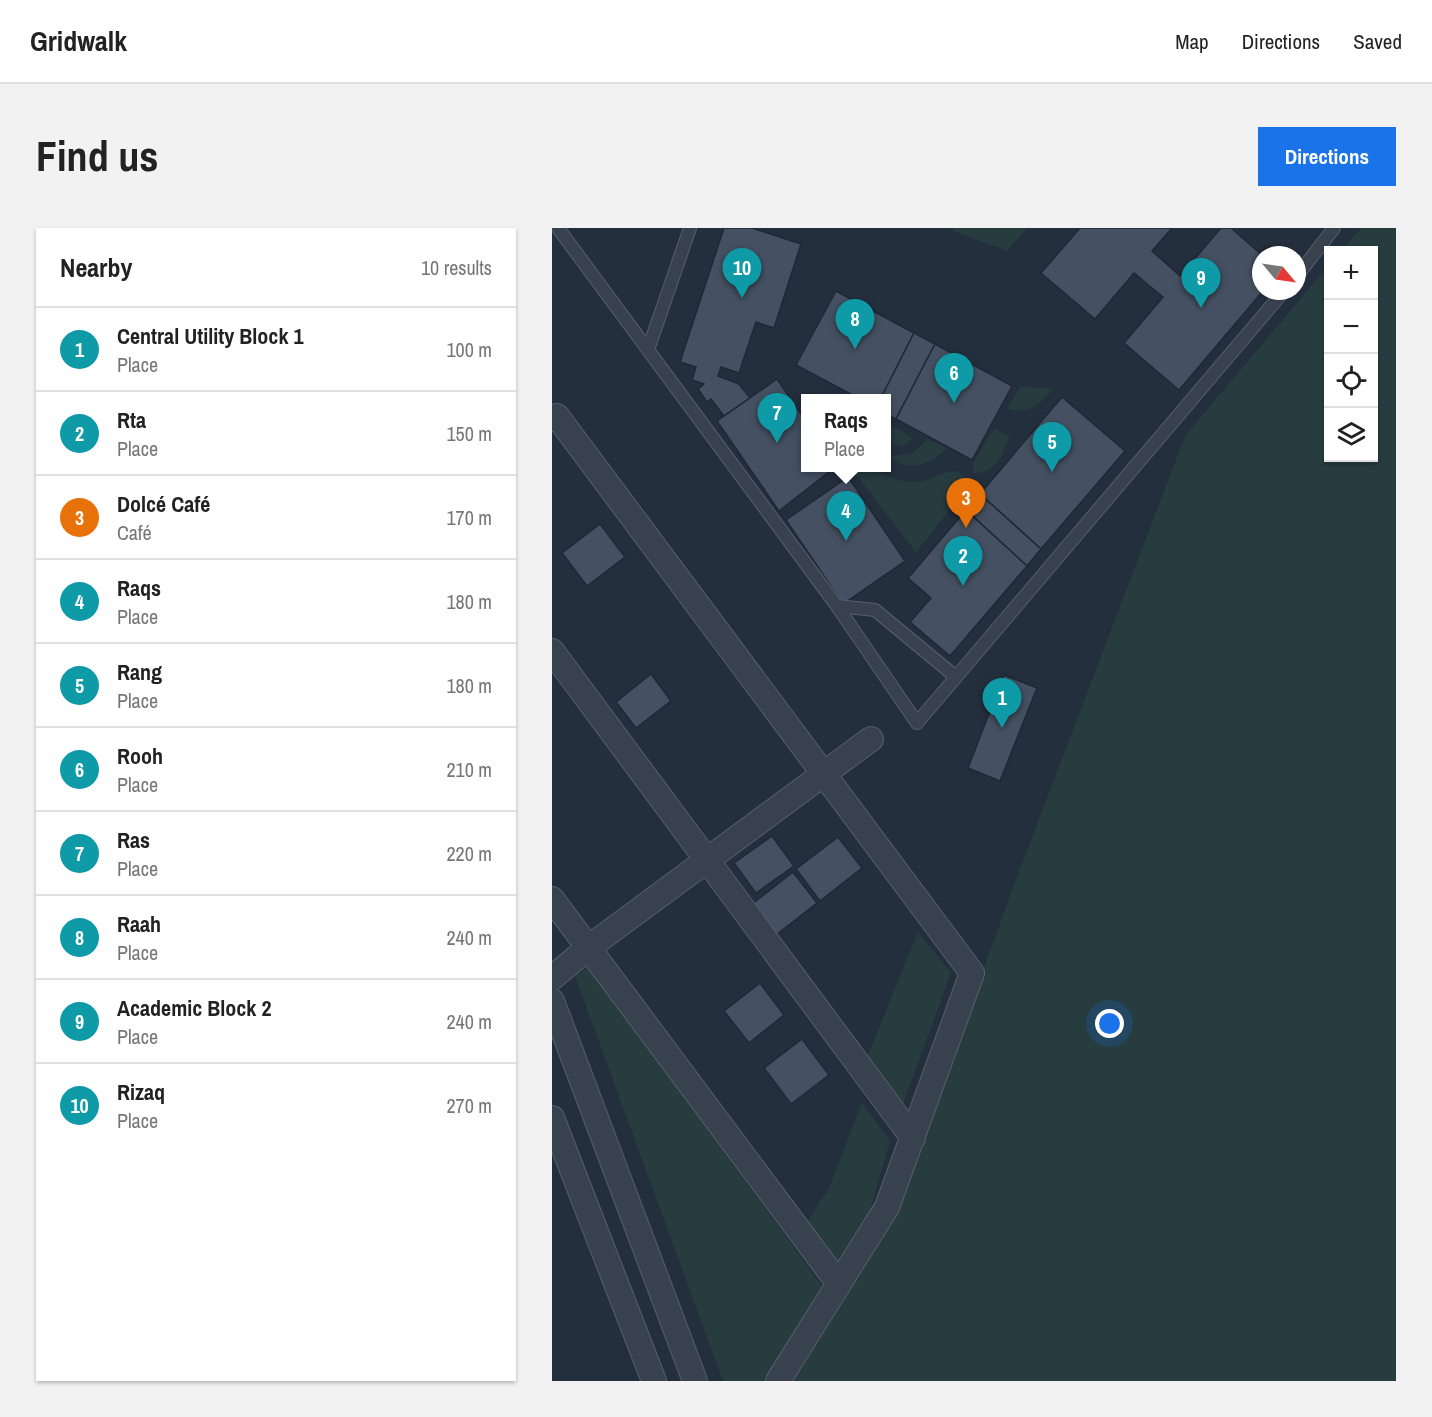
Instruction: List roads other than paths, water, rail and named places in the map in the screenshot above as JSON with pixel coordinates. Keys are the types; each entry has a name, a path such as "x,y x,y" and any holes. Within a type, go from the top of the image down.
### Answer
{"street":[{"path":"552,419 557,416 972,973 914,1138 887,1207 778,1381"},
{"path":"552,651 914,1138"},
{"path":"552,978 588,948 871,739"},
{"path":"552,899 839,1284"},
{"path":"552,1001 695,1381"},
{"path":"552,1118 654,1381"}],"lane":[{"path":"558,228 837,606 917,723 1276,300"},
{"path":"648,351 690,228"},
{"path":"1306,264 1334,228"},
{"path":"837,606 875,610 956,677"}],"place":[{"name":"Rizaq","path":"742,298"},
{"name":"Academic Block 2","path":"1201,308"},
{"name":"Raah","path":"855,349"},
{"name":"Rooh","path":"954,403"},
{"name":"Ras","path":"777,443"},
{"name":"Rang","path":"1052,472"},
{"name":"Dolcé Café","path":"966,528"},
{"name":"Raqs","path":"846,541"},
{"name":"Rta","path":"963,586"},
{"name":"Central Utility Block 1","path":"1002,728"}]}
